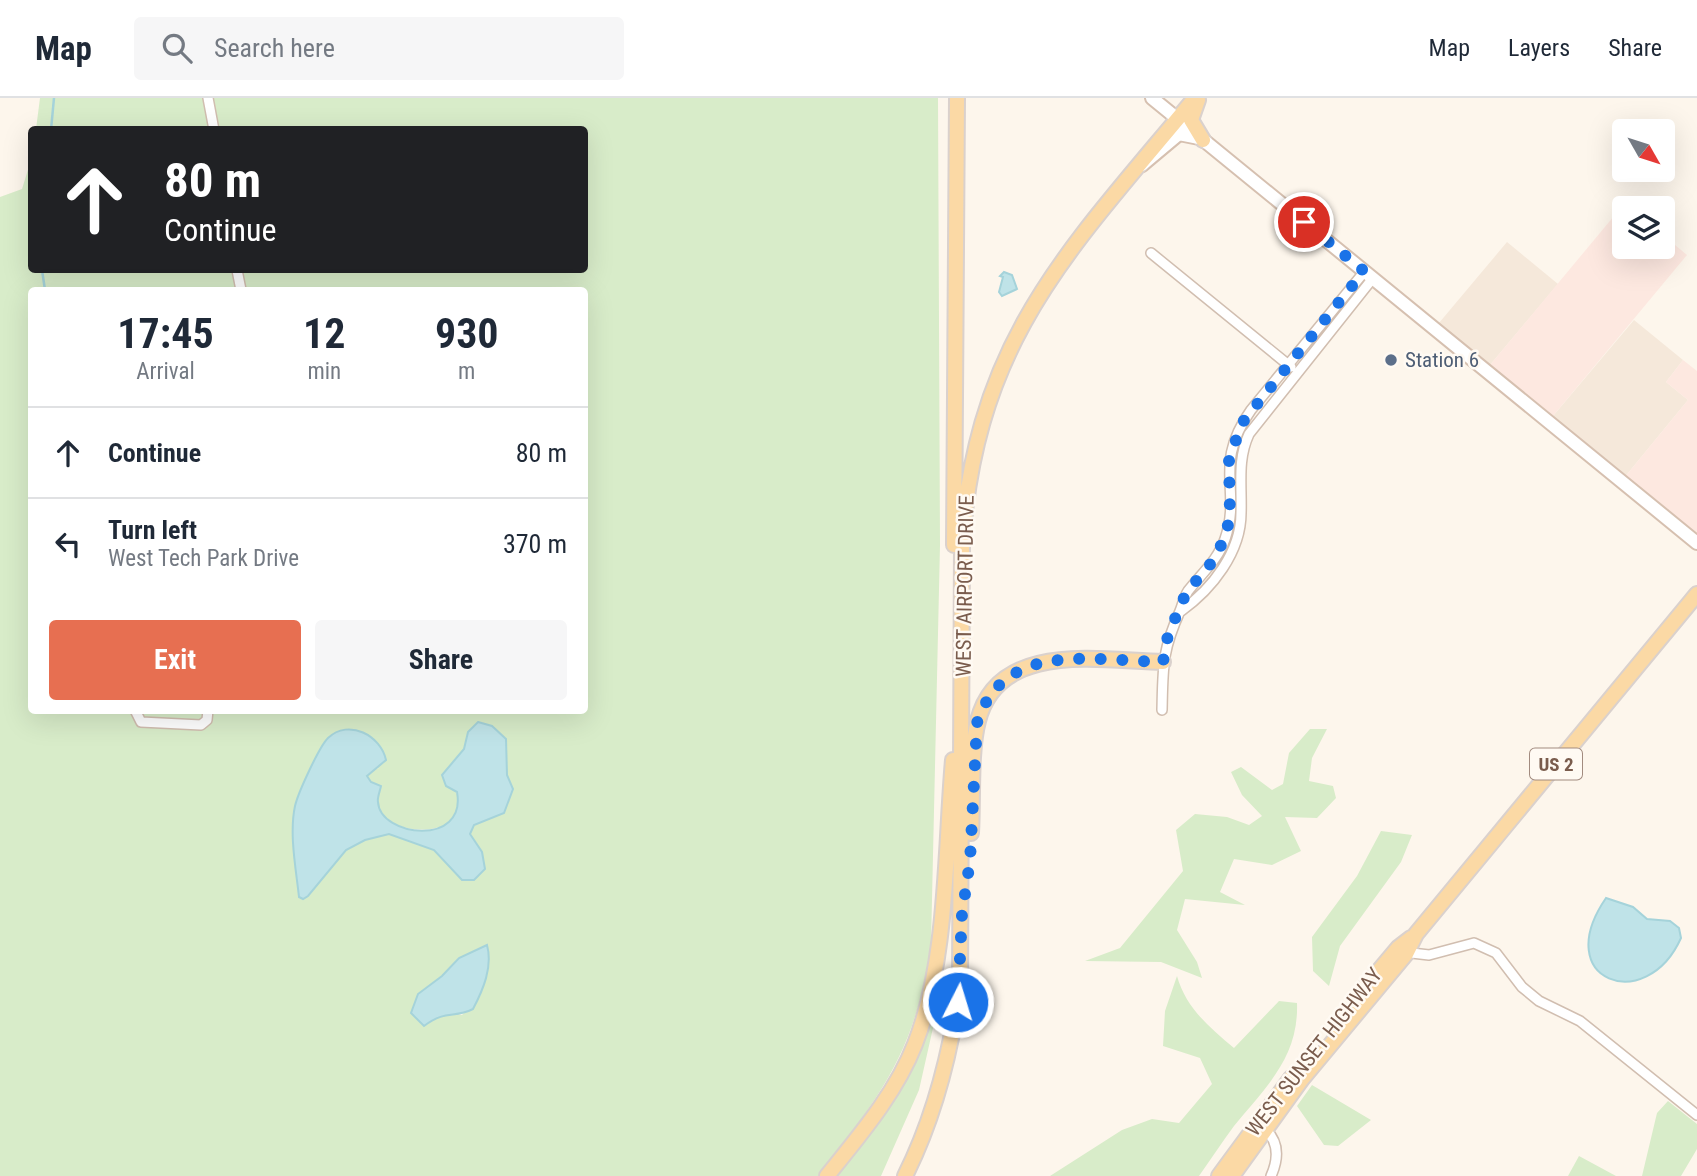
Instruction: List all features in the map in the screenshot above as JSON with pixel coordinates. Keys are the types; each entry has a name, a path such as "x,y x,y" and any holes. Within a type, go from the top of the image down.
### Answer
{"main road":[{"name":"WEST AIRPORT DRIVE","path":"895,1176 930,1090 948,1013 953,934 957,98"},
{"path":"1152,98 1697,543"},
{"name":"WEST AIRPORT DRIVE","path":"905,1176 940,1086 960,985 962,546 971,462 997,376 1028,311 1062,258 1197,98"},
{"path":"1197,98 1191,120 1203,140"},
{"path":"1133,172 1179,134 1203,140"},
{"name":"WEST SUNSET HIGHWAY","path":"1219,1176 1697,594"},
{"path":"962,914 970,861 977,723 988,696 1014,671 1035,662 1163,662"},
{"path":"827,1176 895,1085 922,1024 937,954 953,760"},
{"path":"916,1176 935,1132 947,1092 960,1016 960,985"},
{"name":"WEST SUNSET HIGHWAY","path":"1232,1176 1261,1126"}],"street":[{"path":"208,98 213,126"},
{"path":"1151,253 1293,369"},
{"path":"1180,612 1195,601 1221,569 1236,542 1241,526 1240,471 1243,450 1254,426 1293,369 1369,275"},
{"path":"1163,710 1163,662 1168,635 1186,593 1212,562 1225,538 1230,516 1228,473 1232,446 1246,417 1293,369"},
{"path":"1232,446 1243,450"},
{"path":"1225,538 1236,542"},
{"path":"137,714 141,722 149,724 201,725 207,720 208,714"},
{"path":"1402,951 1429,955 1474,943 1496,953 1522,987 1539,1000 1560,1008 1580,1021 1697,1115"},
{"path":"1261,1126 1272,1135 1278,1149 1270,1176"}],"shaded area":[{"path":"1612,218 1612,259 1675,259 1675,245 1687,255 1553,416 1490,365"},
{"path":"1507,242 1558,284 1490,365 1439,323"},
{"path":"1634,320 1683,360 1666,382 1688,400 1624,478 1553,416"},
{"path":"1683,360 1697,371 1697,537 1624,478 1688,400 1666,382"}],"green space":[{"path":"40,98 938,98 940,545 931,944 916,1013 893,1069 861,1120 818,1176 0,1176 0,197 22,189 28,170 28,273 588,273 588,126 36,126","holes":["468,733 506,739 507,775 513,789 504,813 474,825 470,835 476,842 485,869 462,880 434,850 389,834 365,840 346,850 308,896 303,899 299,897 296,805 307,781 379,768 369,771 367,776 384,816 394,824 407,828 436,828 448,824 457,816 460,806 456,792 442,775 465,749","459,957 488,971 480,996 462,1015 449,1012 435,1018 418,994 442,976"]},
{"path":"1310,729 1327,729 1312,758 1309,781 1333,786 1336,798 1317,818 1285,817 1301,851 1272,865 1234,859 1220,892 1245,905 1185,899 1177,930 1197,962 1202,978 1161,962 1085,961 1120,948 1183,871 1176,830 1195,814 1227,817 1249,825 1262,816 1242,795 1231,772 1241,767 1272,790 1283,784 1289,753"},
{"path":"1381,831 1412,835 1401,862 1340,946 1329,986 1313,971 1312,937 1357,876"},
{"path":"1177,976 1192,1007 1234,1048 1279,1001 1297,1003 1292,1040 1278,1070 1199,1176 1050,1176 1122,1130 1152,1119 1179,1123 1212,1084 1200,1058 1163,1046 1165,1011"},
{"path":"934,1011 935,1019 919,1090 881,1176 835,1176 900,1089 915,1062"},
{"path":"1312,1085 1371,1120 1338,1146 1324,1145 1297,1106"},
{"path":"1668,1101 1697,1124 1697,1149 1681,1176 1642,1176 1657,1113"},
{"path":"1579,1156 1616,1176 1568,1176"}],"water":[{"path":"1004,272 1012,275 1017,289 1002,296 999,292 1003,277 1000,276"},
{"path":"478,722 492,726 506,739 507,775 513,789 504,813 474,825 470,834 482,852 485,869 474,880 462,880 434,850 389,834 365,840 346,850 308,896 303,899 299,897 293,840 295,806 309,770 328,738 345,730 354,730 371,737 383,751 386,760 367,776 371,782 381,786 378,800 382,814 407,829 422,831 437,829 449,822 457,810 457,792 446,786 442,775 464,749 468,732"},
{"path":"1606,898 1633,907 1647,919 1670,921 1679,928 1681,938 1665,962 1646,976 1627,982 1609,978 1595,968 1589,950 1591,927"},
{"path":"487,945 488,970 473,1009 444,1016 424,1026 411,1013 418,994 442,976 459,958"}],"waterway":[{"path":"51,126 54,98"},
{"path":"42,273 45,287"}],"place":[{"name":"Station 6","path":"1391,360"}],"route":[{"path":"958,1002 962,914 970,861 977,723 981,710 996,687 1014,671 1035,662 1163,662 1168,635 1186,593 1218,554 1225,538 1230,516 1229,460 1242,423 1364,271 1304,222"}]}
